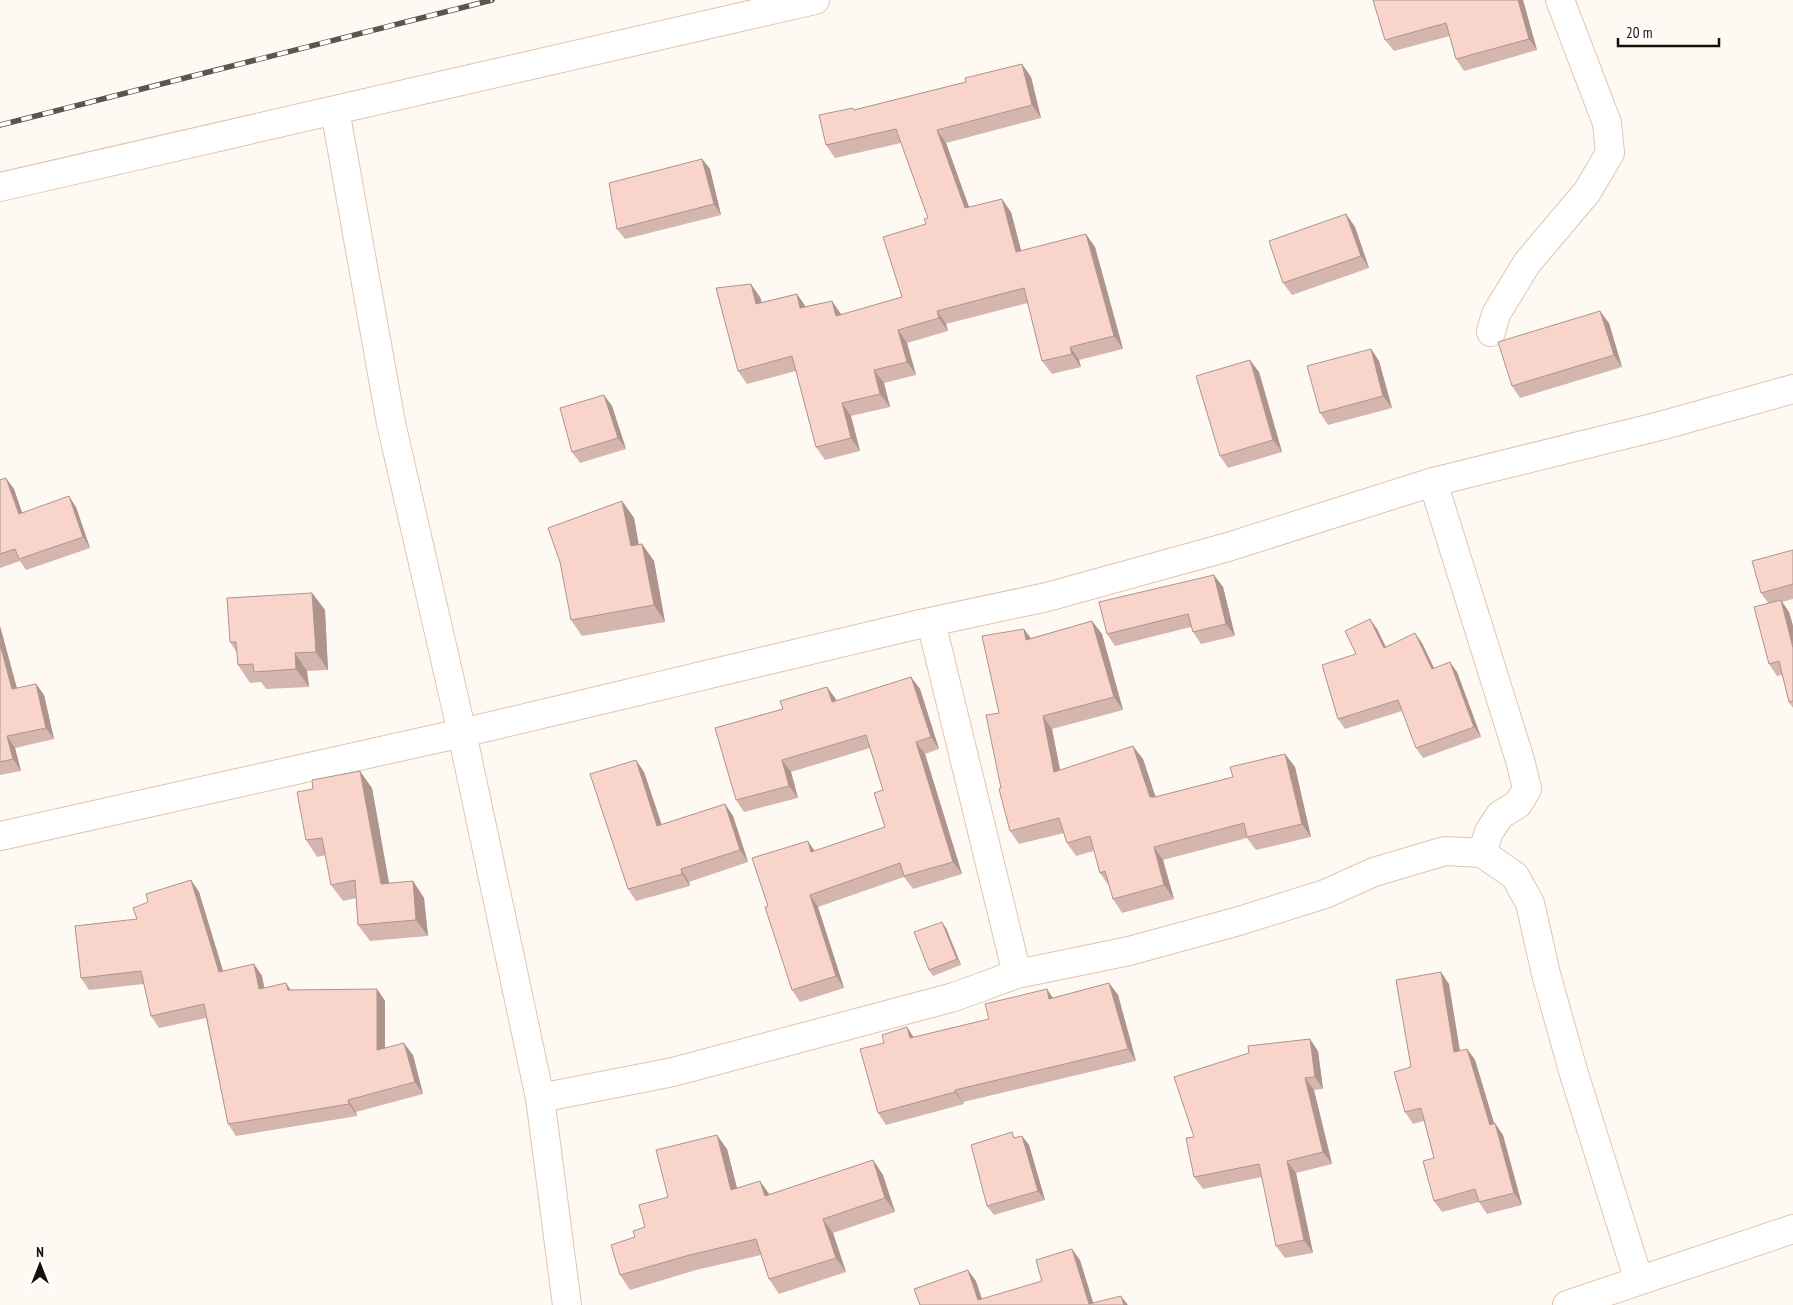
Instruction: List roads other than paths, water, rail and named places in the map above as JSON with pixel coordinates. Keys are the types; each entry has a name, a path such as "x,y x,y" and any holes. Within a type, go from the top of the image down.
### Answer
{"street":[{"path":"0,187 815,0"},
{"path":"1491,332 1496,314 1527,262 1587,192 1610,153 1607,123 1560,0"},
{"path":"335,110 391,423 462,733 540,1098 568,1305"},
{"path":"0,836 462,733 931,622 1047,597 1228,548 1434,482 1660,426 1793,389"},
{"path":"1434,482 1520,760 1527,789 1518,804 1500,814 1489,832 1482,853"},
{"path":"931,622 1017,974"},
{"path":"540,1098 673,1072 954,997 1017,974 1129,951 1325,894 1374,872 1445,851 1482,853 1515,876 1530,903 1546,974 1574,1074 1639,1281"},
{"path":"1567,1305 1793,1230"}],"railway":[{"path":"0,125 492,0"}]}
